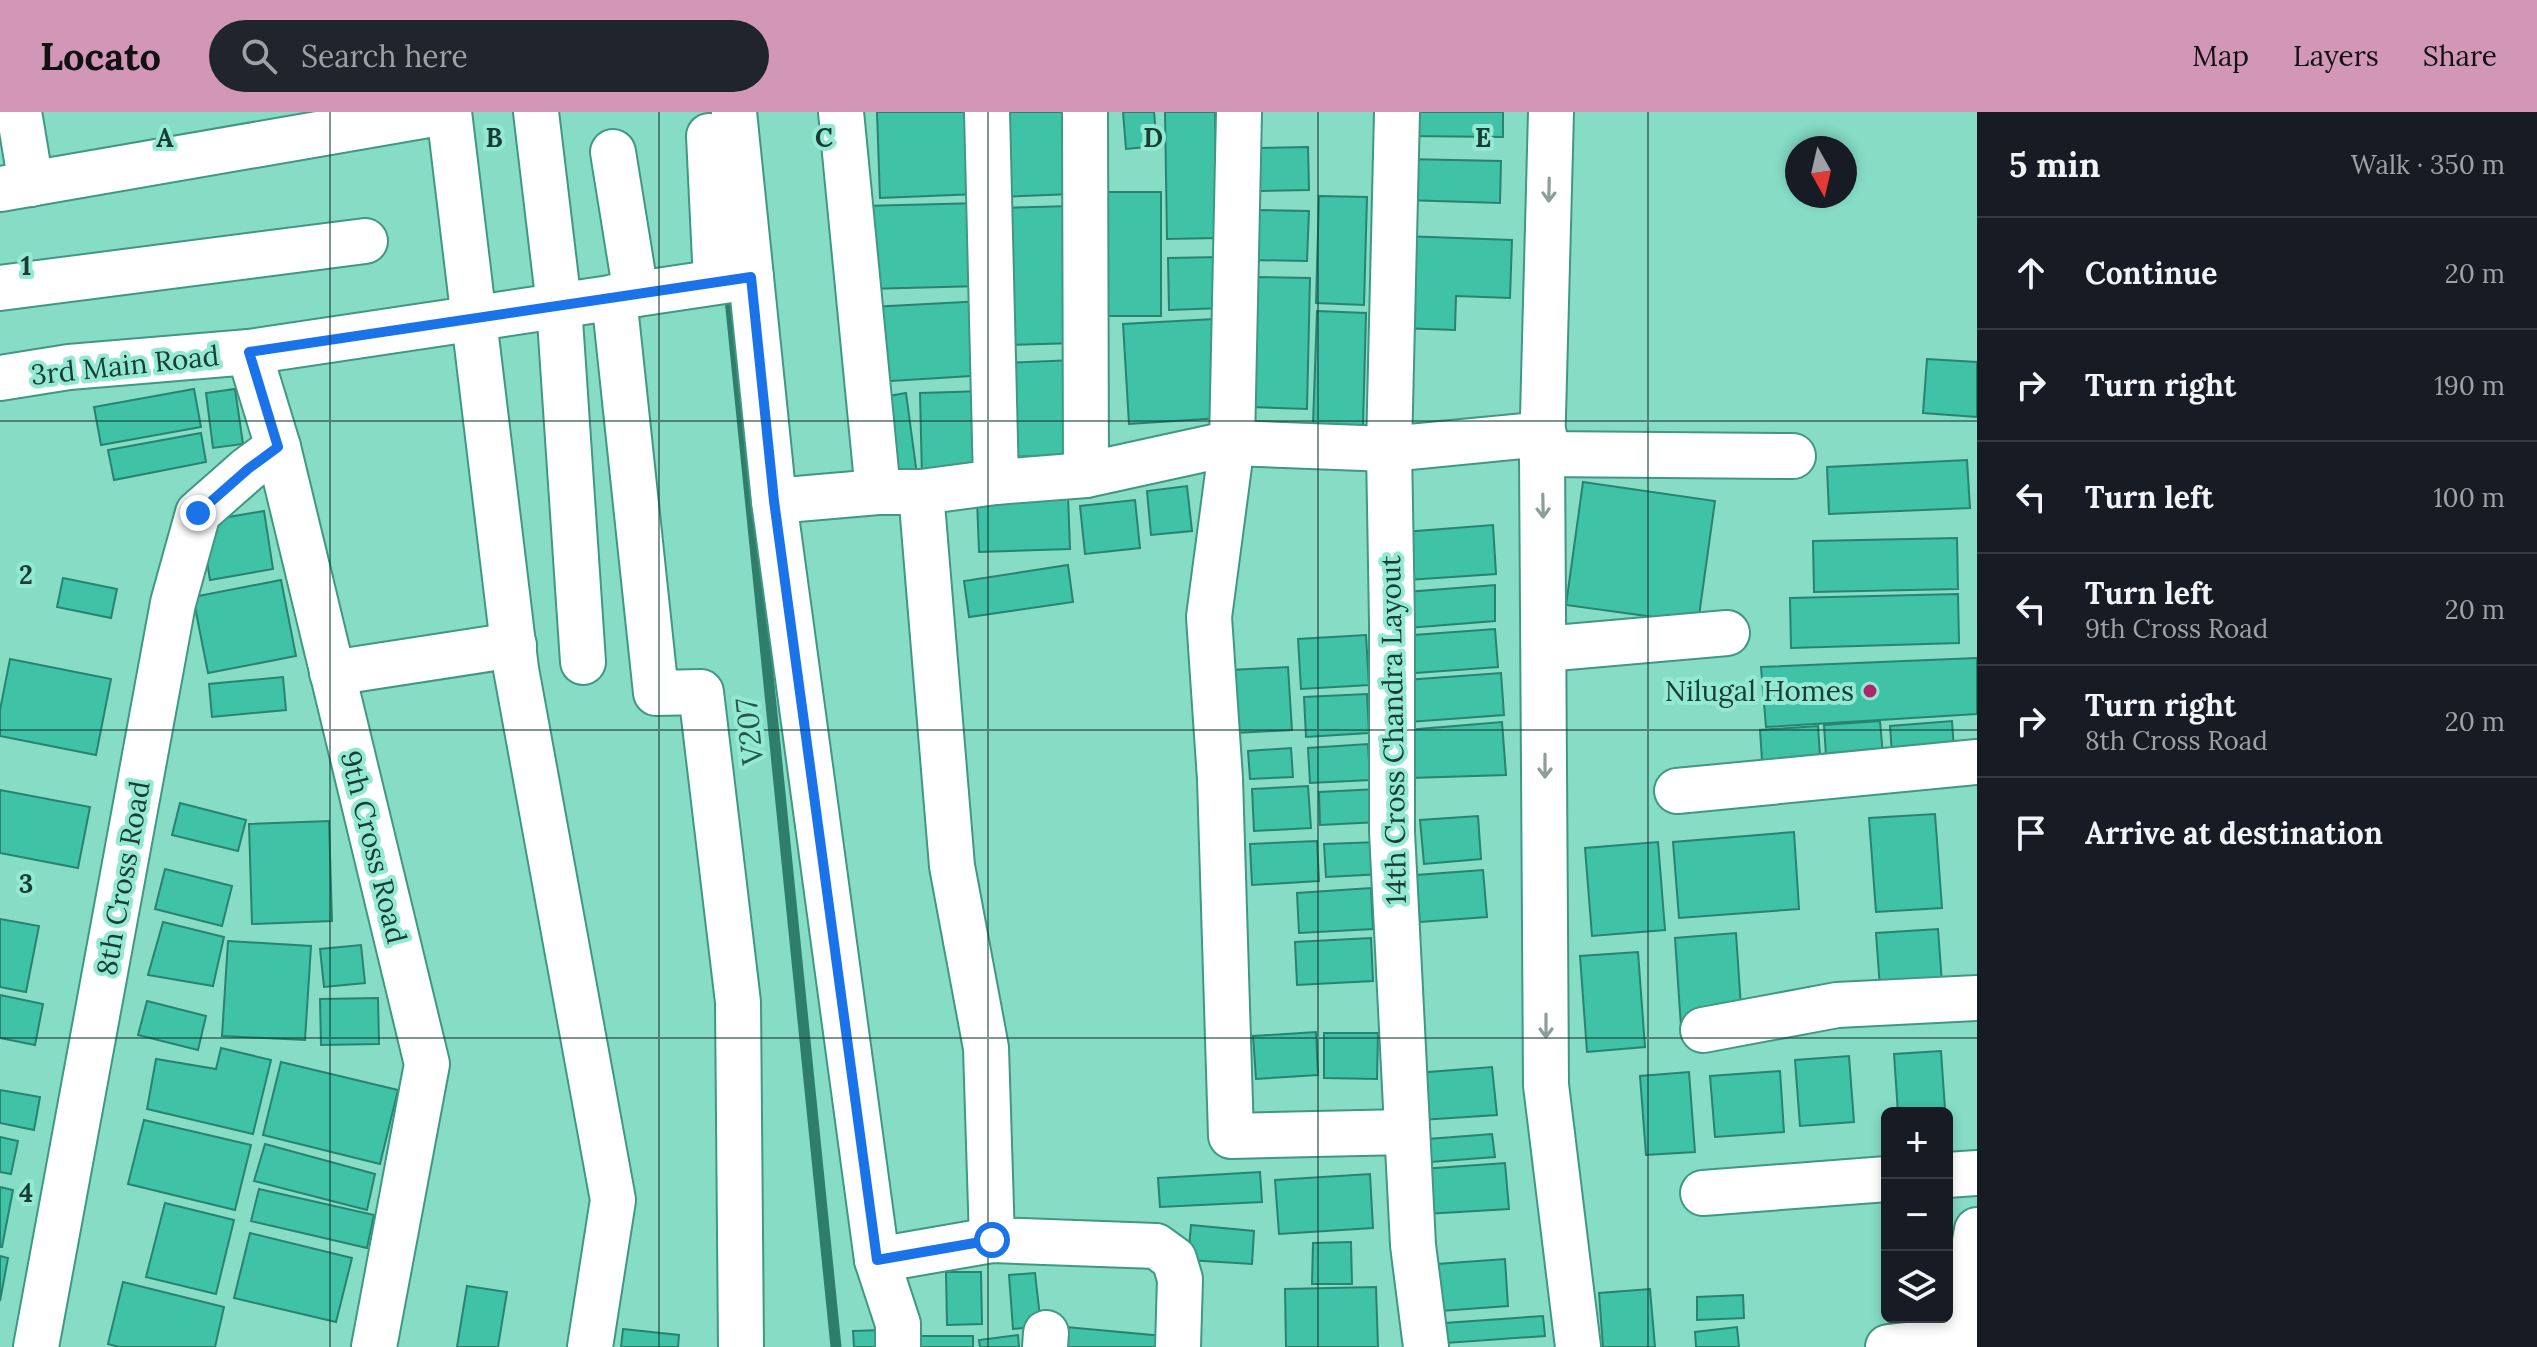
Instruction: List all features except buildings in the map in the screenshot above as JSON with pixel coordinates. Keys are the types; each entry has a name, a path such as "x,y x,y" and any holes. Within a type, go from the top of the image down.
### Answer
{"street":[{"path":"19,112 15,186 447,112 514,645 613,1200 590,1347"},
{"path":"536,112 559,305 583,662"},
{"path":"707,112 733,279 774,501 877,1260 898,1324 898,1347"},
{"path":"733,279 734,112"},
{"path":"841,112 878,492"},
{"path":"987,112 996,482"},
{"path":"1085,112 1086,475"},
{"path":"1239,112 1232,443 1209,617 1220,779 1231,1136 1406,1132"},
{"name":"14th Cross Chandra Layout","path":"1397,112 1389,449 1392,832 1413,1245 1426,1347"},
{"path":"1551,112 1543,444 1546,1085 1578,1347"},
{"path":"613,152 656,693 701,692 717,816 721,880 738,1002 741,1347"},
{"path":"0,288 365,241"},
{"name":"3rd Main Road","path":"0,378 69,367 249,352 733,279"},
{"name":"9th Cross Road","path":"249,352 278,447 427,1064 374,1347"},
{"path":"774,501 878,492 921,492 1086,475 1232,443 1389,449 1543,444 1793,456"},
{"name":"8th Cross Road","path":"36,1347 173,603 198,513 278,447"},
{"path":"921,492 952,866 986,1048 992,1240"},
{"path":"1544,649 1727,633"},
{"path":"332,673 514,645"},
{"path":"1677,791 1977,762"},
{"path":"1703,1030 1837,1005 1977,998"},
{"path":"1953,1175 1977,1173"},
{"path":"1703,1193 1881,1179"},
{"path":"1888,1347 1963,1341 1977,1230"},
{"path":"877,1260 992,1240 1156,1246 1174,1259 1180,1279 1178,1347"}],"waterway":[{"name":"V207","path":"729,289 836,1347"}],"place":[{"name":"Nilugal Homes","path":"1870,691"}],"route":[{"path":"198,513 278,447 249,352 751,277 774,501 877,1260 992,1240"}]}
